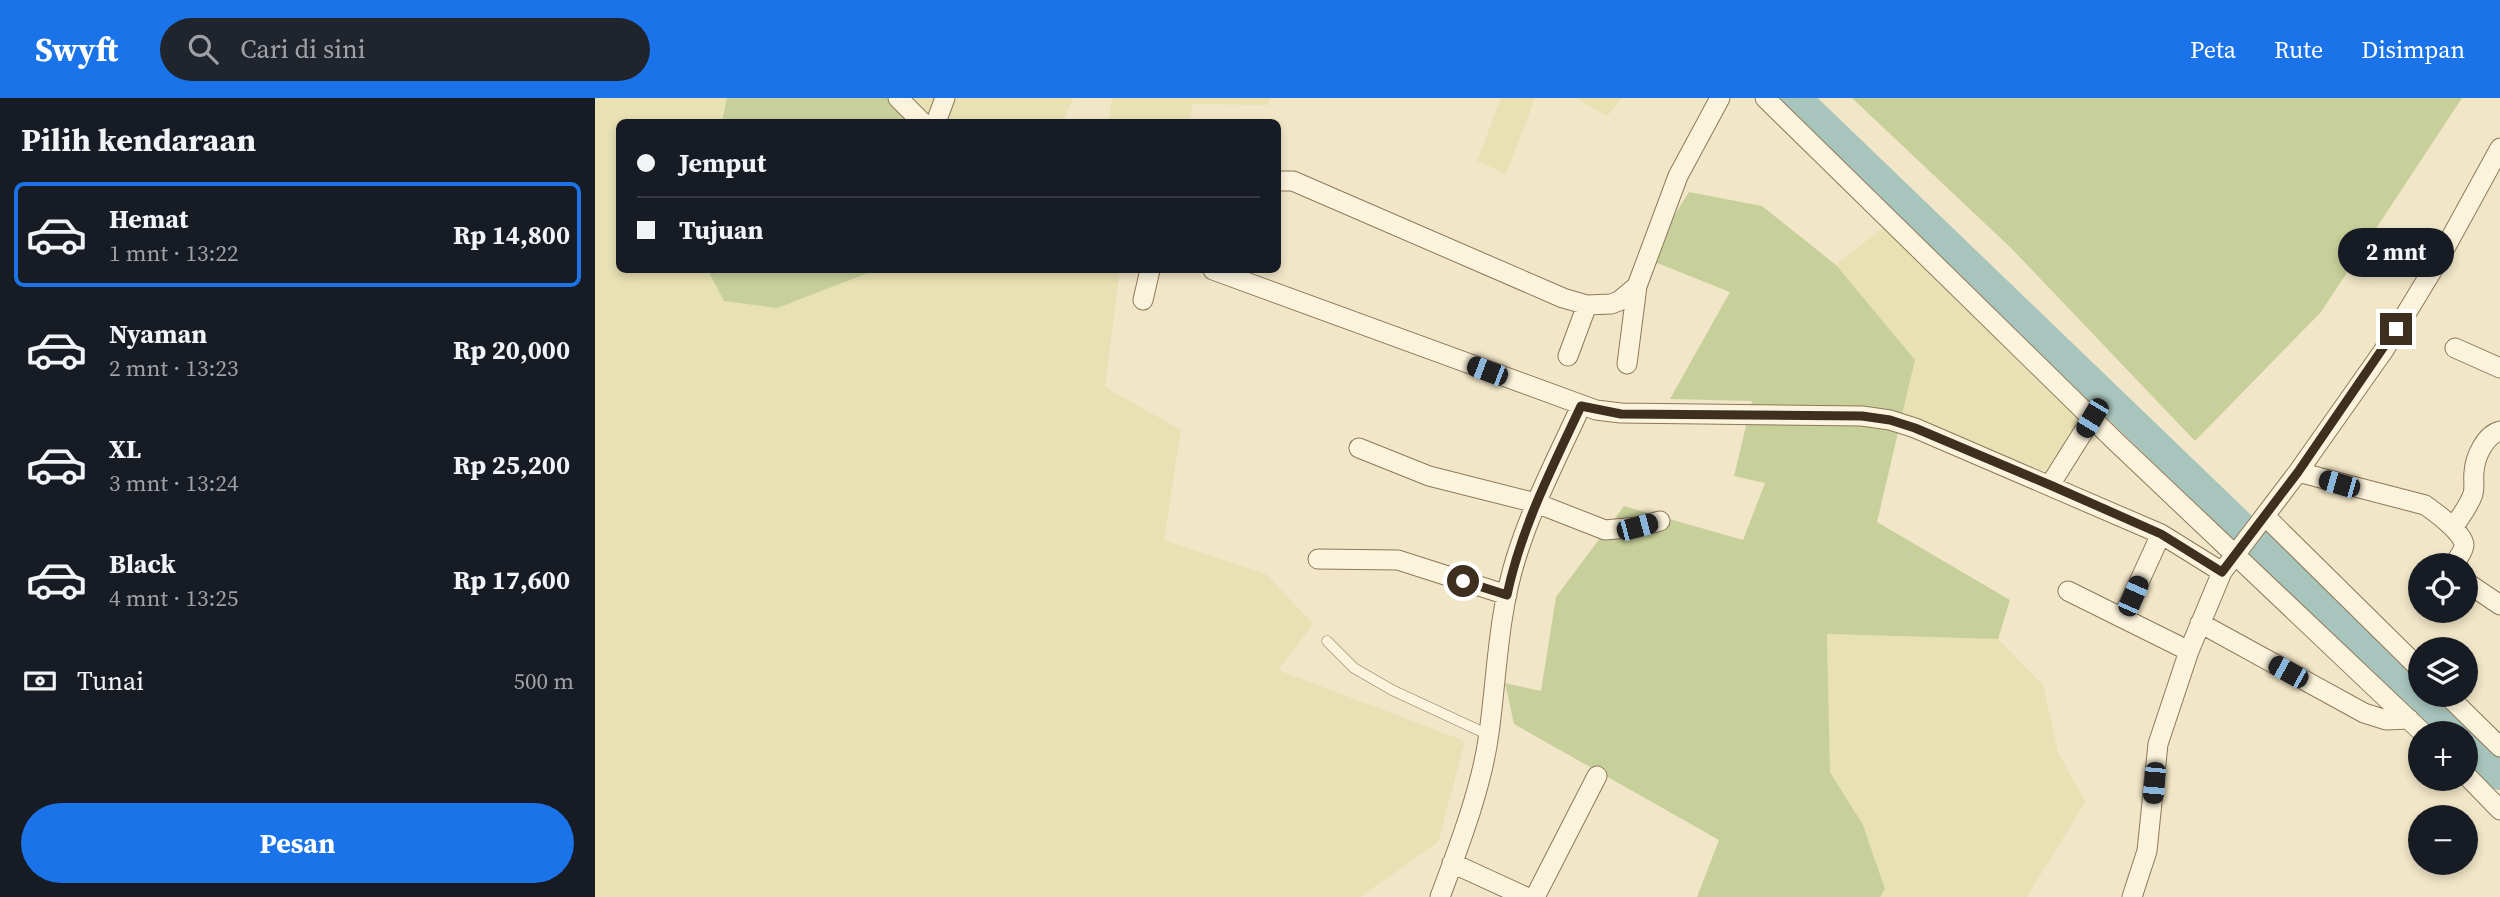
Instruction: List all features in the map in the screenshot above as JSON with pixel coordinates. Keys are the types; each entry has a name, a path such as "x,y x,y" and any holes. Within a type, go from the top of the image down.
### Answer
{"street":[{"path":"898,98 919,119"},
{"path":"937,119 945,98"},
{"path":"1627,364 1637,286 1678,176 1720,98"},
{"path":"1765,98 2092,418 2237,551 2411,721"},
{"path":"2133,897 2147,852 2158,744 2189,651 2222,572 2298,472 2383,350 2492,180 2500,148"},
{"path":"1281,180 1299,184 1563,298 1587,305 1611,304 1637,286"},
{"path":"1143,300 1149,273"},
{"path":"1233,273 1581,406 1621,414 1862,416 1890,420 2050,485 2161,534 2222,572"},
{"path":"1568,356 1587,305"},
{"path":"2455,348 2500,368"},
{"path":"1440,897 1469,817 1489,735 1493,682 1515,559 1536,503 1581,406"},
{"path":"2050,485 2092,418"},
{"path":"2453,528 2474,490 2474,468 2480,453 2489,438 2500,432"},
{"path":"1359,447 1429,476 1536,503 1605,530 1637,527 1660,521"},
{"path":"2298,472 2425,505 2453,528 2464,544 2460,553"},
{"path":"2263,519 2408,658"},
{"path":"2123,617 2161,534"},
{"path":"1318,559 1398,560 1507,595"},
{"path":"2478,590 2500,605"},
{"path":"2067,591 2189,651"},
{"path":"2200,623 2364,713 2408,724"},
{"path":"2459,707 2500,747"},
{"path":"1535,897 1597,776"},
{"path":"2478,787 2500,810"},
{"path":"1452,863 1526,897"}],"lane":[{"path":"1327,641 1354,668 1392,690 1489,735"}],"shaded area":[{"path":"595,98 1073,98 1064,119 616,119 616,273 1120,273 1105,387 1181,430 1164,540 1266,574 1313,624 1278,670 1465,741 1438,842 1360,897 595,897"},
{"path":"1112,98 1270,98 1268,105 1193,104 1190,119 1108,119"},
{"path":"1501,98 1535,98 1506,174 1477,161"},
{"path":"1576,98 1622,98 1607,116"},
{"path":"1891,221 2090,413 2049,473 1903,414 1915,360 1836,265"},
{"path":"1827,634 1998,639 2043,685 2058,752 2085,802 2027,897 1880,897 1885,889 1863,825 1830,772"}],"green space":[{"path":"727,98 888,98 908,119 723,119"},
{"path":"1852,98 2462,98 2321,312 2195,441 2011,248"},
{"path":"1689,192 1762,206 1836,265 1915,360 1877,522 2010,600 1998,639 1827,634 1830,772 1863,825 1885,889 1880,897 1697,897 1719,840 1514,724 1505,683 1541,691 1556,597 1624,506 1743,540 1765,483 1734,476 1752,401 1670,399 1730,292 1647,259"},
{"path":"710,273 868,273 777,308 724,301"}],"waterway":[{"path":"1796,98 2444,721"},
{"path":"2478,754 2500,775"}],"route":[{"path":"1463,581 1507,595 1515,559 1536,503 1581,406 1621,414 1862,416 1890,420 1946,441 2161,534 2222,572 2298,472 2396,329"}]}
